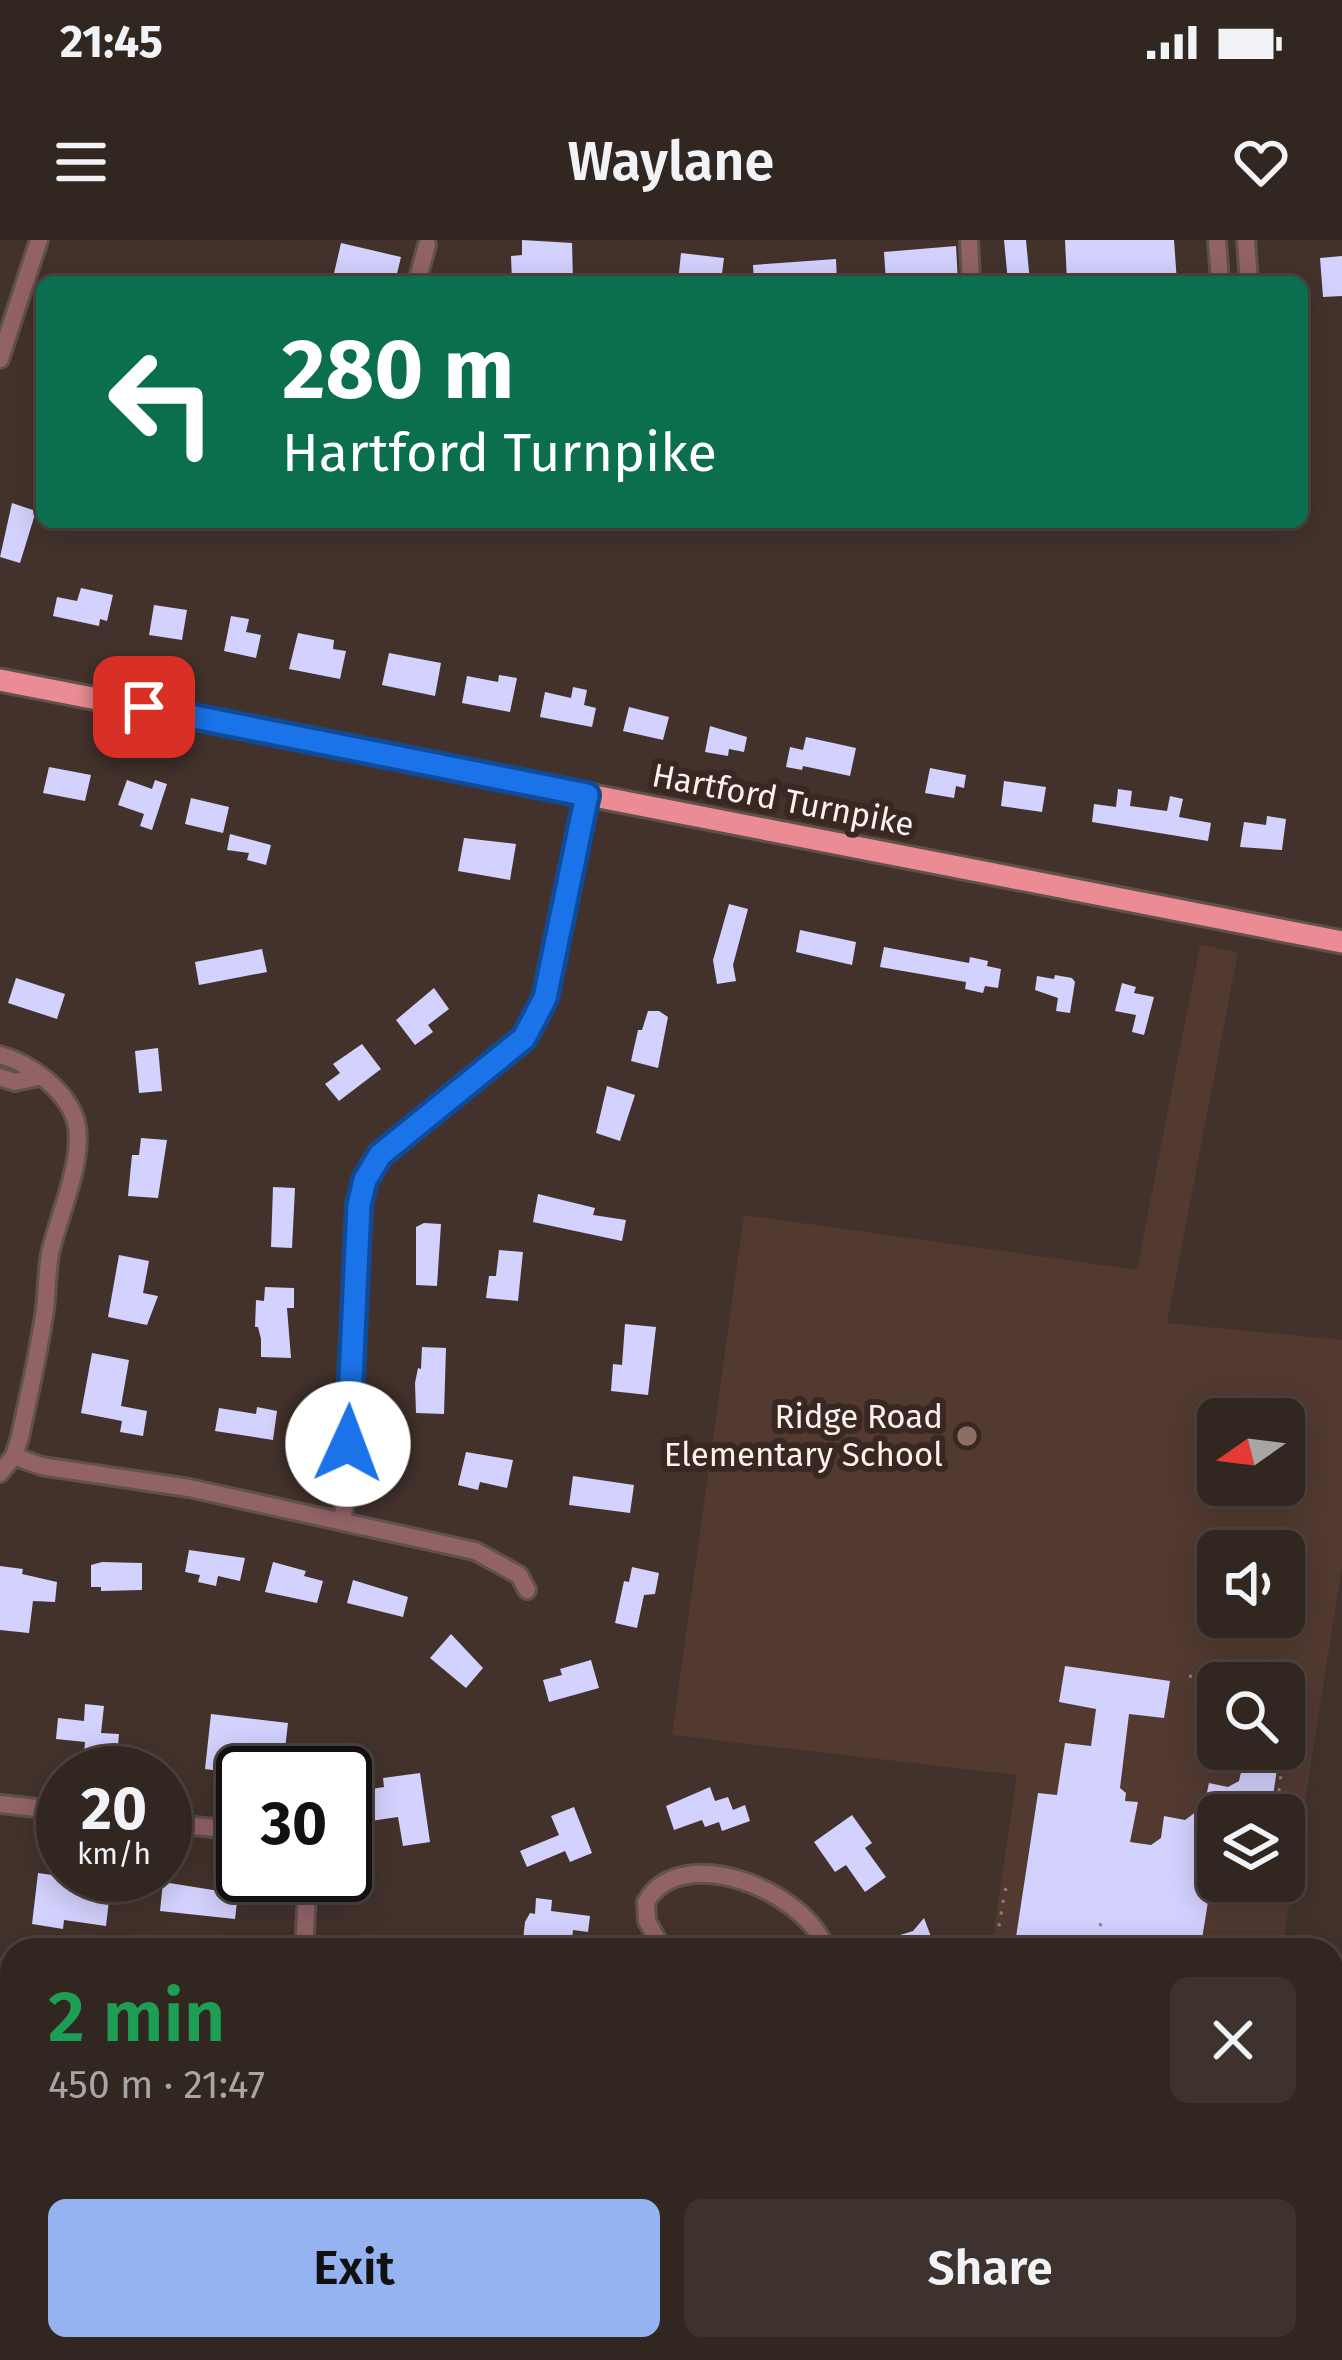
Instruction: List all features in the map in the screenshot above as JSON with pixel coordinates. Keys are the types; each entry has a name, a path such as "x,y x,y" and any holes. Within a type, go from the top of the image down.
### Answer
{"main road":[{"name":"Hartford Turnpike","path":"0,680 1342,942"}],"street":[{"path":"0,359 39,240"},
{"path":"406,240 427,242 418,276"},
{"path":"969,240 971,276"},
{"path":"1217,240 1220,276"},
{"path":"1246,240 1249,276"},
{"path":"343,1520 355,1255 365,1180 380,1155 524,1038 538,1016 587,795"},
{"path":"0,1055 24,1062 66,1103 76,1120 77,1143 64,1214 50,1254 41,1331 14,1456 0,1473"},
{"path":"0,1077 15,1082 38,1077"},
{"path":"14,1456 41,1466 189,1488 475,1551 519,1575 527,1590"},
{"path":"0,1804 36,1808"},
{"path":"657,1938 647,1921 646,1902 665,1883 694,1876 751,1882 776,1893 811,1921 820,1938"},
{"path":"305,1938 307,1902"}],"path":[{"path":"1189,1676 1197,1677"},
{"path":"997,1938 1005,1890 1014,1884"},
{"path":"1099,1938 1101,1921"}],"shaded area":[{"name":"Ridge Road Elementary School","path":"1200,945 1238,952 1167,1323 1342,1340 1342,1565 1305,1802 1305,1794 1197,1794 1197,1902 1289,1902 1284,1938 993,1938 1017,1775 672,1735 744,1215 1137,1270"}],"building":[{"path":"522,240 572,243 573,276 512,276 511,256 522,255"},
{"path":"1004,240 1026,240 1029,276 1007,276"},
{"path":"1065,240 1174,240 1177,276 1067,276"},
{"path":"341,243 401,257 396,276 333,276"},
{"path":"956,246 958,276 886,276 884,252"},
{"path":"681,253 724,258 722,276 679,276"},
{"path":"1342,256 1342,296 1323,297 1320,258"},
{"path":"836,259 837,276 754,276 753,265"},
{"path":"12,503 36,511 20,563 0,557"},
{"path":"81,588 113,595 107,621 100,619 99,626 53,616 57,597 77,601"},
{"path":"154,605 187,610 182,640 149,635"},
{"path":"231,616 249,619 246,632 261,635 256,658 224,651"},
{"path":"298,633 334,640 333,649 346,651 340,679 289,669"},
{"path":"389,653 441,663 435,696 382,685"},
{"path":"499,675 517,678 510,712 462,703 467,676 498,682"},
{"path":"573,687 587,690 584,705 596,708 592,727 540,717 545,692 571,698"},
{"path":"629,707 669,717 663,740 623,731"},
{"path":"710,726 747,737 744,752 729,749 728,756 705,752"},
{"path":"806,737 856,748 850,776 786,767 790,747 803,750"},
{"path":"49,767 91,775 85,801 43,793"},
{"path":"930,768 966,775 964,788 956,786 954,798 925,793"},
{"path":"127,780 152,789 155,780 167,784 152,830 140,826 144,814 118,805"},
{"path":"1004,781 1046,787 1042,812 1001,806"},
{"path":"1118,789 1132,791 1130,806 1167,811 1170,796 1183,799 1179,817 1211,823 1208,841 1092,822 1094,804 1116,807"},
{"path":"191,798 229,807 223,833 185,824"},
{"path":"1267,816 1286,819 1282,850 1240,847 1244,822 1266,825"},
{"path":"230,834 271,845 266,865 247,860 249,853 227,850"},
{"path":"464,838 516,844 510,880 458,871"},
{"path":"729,904 748,909 733,965 736,981 717,984 713,960"},
{"path":"800,930 856,942 852,965 796,952"},
{"path":"884,947 969,963 970,957 988,961 987,966 1001,969 998,988 985,986 983,993 965,989 966,982 880,967"},
{"path":"262,949 267,972 199,985 195,962"},
{"path":"1055,975 1075,982 1070,1013 1056,1011 1058,998 1035,990 1037,976 1054,979"},
{"path":"16,978 65,994 57,1019 8,1003"},
{"path":"1122,983 1136,987 1134,993 1154,997 1144,1035 1132,1032 1136,1015 1115,1011"},
{"path":"434,988 449,1009 428,1025 433,1032 415,1045 396,1020"},
{"path":"648,1011 668,1017 658,1068 631,1061"},
{"path":"362,1044 381,1069 339,1101 325,1084 340,1073 333,1064"},
{"path":"158,1048 162,1091 139,1093 135,1051"},
{"path":"607,1086 635,1095 620,1141 596,1133"},
{"path":"141,1138 167,1140 158,1198 128,1196 132,1155 139,1155"},
{"path":"273,1187 295,1188 292,1248 271,1247"},
{"path":"538,1194 595,1208 593,1215 626,1220 622,1241 533,1222"},
{"path":"441,1224 437,1286 416,1285 416,1227"},
{"path":"499,1250 523,1252 518,1301 486,1298 489,1276 496,1276"},
{"path":"119,1255 149,1261 143,1293 158,1296 147,1325 108,1317"},
{"path":"265,1287 294,1288 294,1308 287,1308 291,1358 261,1357 256,1300 264,1301"},
{"path":"625,1324 656,1327 648,1395 611,1391 613,1364 622,1365"},
{"path":"422,1347 446,1348 444,1414 416,1413 415,1383"},
{"path":"92,1353 129,1360 121,1406 147,1411 143,1436 120,1432 122,1421 81,1413"},
{"path":"257,1407 277,1411 273,1440 215,1431 219,1408 256,1414"},
{"path":"466,1452 513,1460 507,1488 480,1482 478,1490 458,1485"},
{"path":"573,1476 634,1485 630,1513 569,1505"},
{"path":"189,1550 245,1558 240,1581 218,1576 216,1586 198,1582 200,1575 185,1572"},
{"path":"273,1562 323,1581 317,1603 265,1592"},
{"path":"142,1563 142,1590 91,1587 91,1565"},
{"path":"0,1566 57,1582 55,1602 33,1601 29,1633 0,1630"},
{"path":"632,1567 659,1573 655,1594 644,1595 637,1628 615,1623"},
{"path":"353,1580 408,1597 403,1617 347,1603"},
{"path":"451,1634 483,1668 466,1688 430,1658"},
{"path":"591,1660 599,1688 549,1702 543,1680 562,1675 560,1669"},
{"path":"1065,1666 1170,1681 1164,1718 1129,1714 1120,1788 1126,1793 1125,1801 1138,1802 1130,1842 1151,1845 1161,1838 1164,1816 1185,1820 1197,1811 1197,1902 1208,1902 1202,1938 1016,1938 1038,1793 1057,1795 1065,1743 1091,1746 1096,1709 1059,1702"},
{"path":"85,1704 104,1706 101,1733 119,1734 118,1746 85,1746 85,1742 56,1739 58,1718 84,1721"},
{"path":"211,1714 288,1723 285,1746 216,1746 216,1770 205,1769"},
{"path":"1241,1770 1277,1770 1273,1794 1207,1794 1209,1783 1228,1787 1239,1781"},
{"path":"420,1773 430,1842 403,1846 398,1817 372,1821 372,1789 384,1787 383,1778"},
{"path":"710,1787 715,1801 728,1797 733,1810 745,1805 750,1821 722,1831 719,1822 705,1827 702,1820 674,1830 666,1806"},
{"path":"574,1807 592,1853 570,1862 565,1851 527,1867 520,1851 559,1835 551,1816"},
{"path":"852,1815 872,1843 865,1848 886,1877 865,1892 846,1865 835,1872 814,1842"},
{"path":"192,1887 216,1890 216,1902 237,1902 235,1919 160,1911 161,1902 192,1902"},
{"path":"36,1890 36,1902 109,1902 106,1926 64,1920 63,1929 32,1924"},
{"path":"536,1898 552,1900 551,1911 590,1916 588,1932 573,1930 572,1938 523,1938 525,1922 530,1913 535,1914"},
{"path":"924,1918 932,1938 890,1938 913,1931"}],"place":[{"name":"Ridge Road Elementary School","path":"967,1436"}],"route":[{"path":"144,707 587,795 538,1016 524,1038 380,1155 365,1180 355,1255 348,1444"}]}
